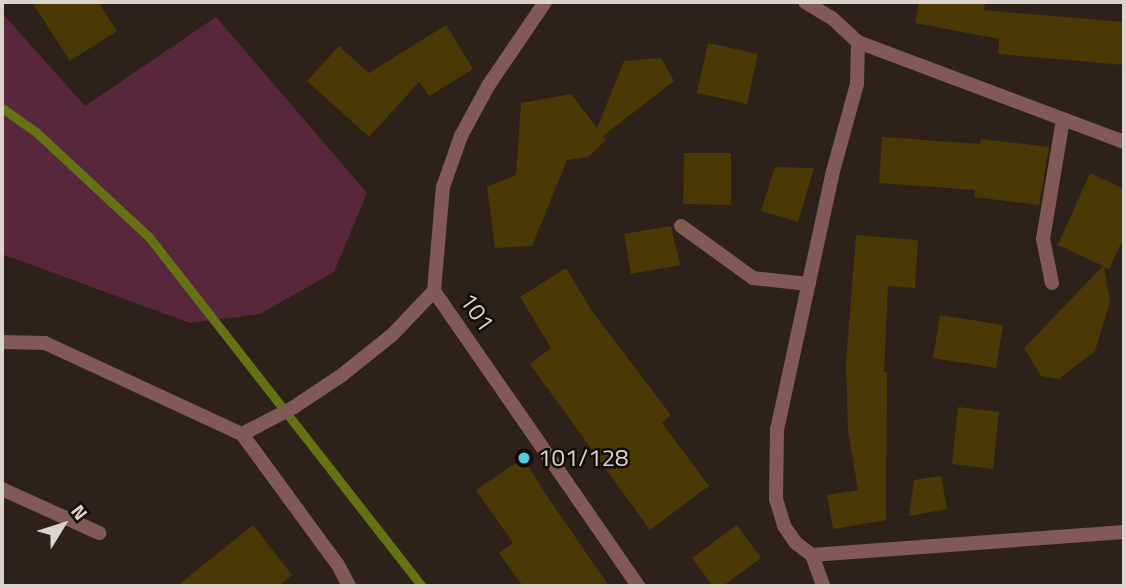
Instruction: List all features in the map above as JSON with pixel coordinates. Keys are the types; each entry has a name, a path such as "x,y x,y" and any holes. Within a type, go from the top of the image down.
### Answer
{"street":[{"name":"101","path":"545,2 488,86 461,136 443,187 435,291 639,586"},
{"path":"805,2 832,18 858,42 1124,142"},
{"path":"823,586 812,555 796,543 784,526 776,499 777,429 857,84 858,42"},
{"path":"1052,284 1043,239 1063,120"},
{"path":"681,226 753,278 809,284"},
{"path":"242,434 294,407 342,375 392,335 435,291"},
{"path":"2,342 45,343 242,434 338,565 349,586"},
{"path":"2,489 99,533"},
{"path":"812,555 1124,532"}],"shaded area":[{"path":"2,13 85,106 216,17 367,193 334,272 260,314 190,323 2,254"}],"building":[{"path":"32,2 98,2 117,31 70,61"},
{"path":"919,2 985,2 984,10 1124,22 1124,65 998,54 999,39 915,23"},
{"path":"446,25 473,69 429,96 419,82 369,137 307,81 339,46 369,73"},
{"path":"708,43 758,54 747,104 697,93"},
{"path":"661,58 674,81 603,136 606,140 588,157 567,160 532,246 495,248 487,187 516,175 521,103 571,94 597,128 624,61"},
{"path":"882,137 980,144 981,139 1049,147 1039,205 974,197 975,190 879,183"},
{"path":"684,153 731,153 731,205 683,204"},
{"path":"775,167 814,168 798,222 761,211"},
{"path":"1090,173 1124,189 1124,237 1109,269 1104,267 1110,302 1095,351 1059,379 1041,376 1024,348 1103,266 1058,245"},
{"path":"671,226 680,265 631,274 624,234"},
{"path":"856,235 918,240 915,288 888,286 884,372 887,372 886,520 833,529 827,495 858,490 848,430 846,362"},
{"path":"566,268 592,311 671,415 662,423 709,486 650,530 530,364 551,348 520,297"},
{"path":"940,315 1003,325 996,368 933,358"},
{"path":"958,407 999,412 993,469 952,464"},
{"path":"523,458 609,586 523,586 499,553 513,543 476,490"},
{"path":"941,476 947,509 909,516 914,480"},
{"path":"253,525 292,575 279,586 177,586"},
{"path":"737,525 761,558 723,586 713,586 692,558"}],"waterway":[{"path":"2,108 36,132 149,237 422,586"}],"place":[{"name":"101/128","path":"524,458"}]}
